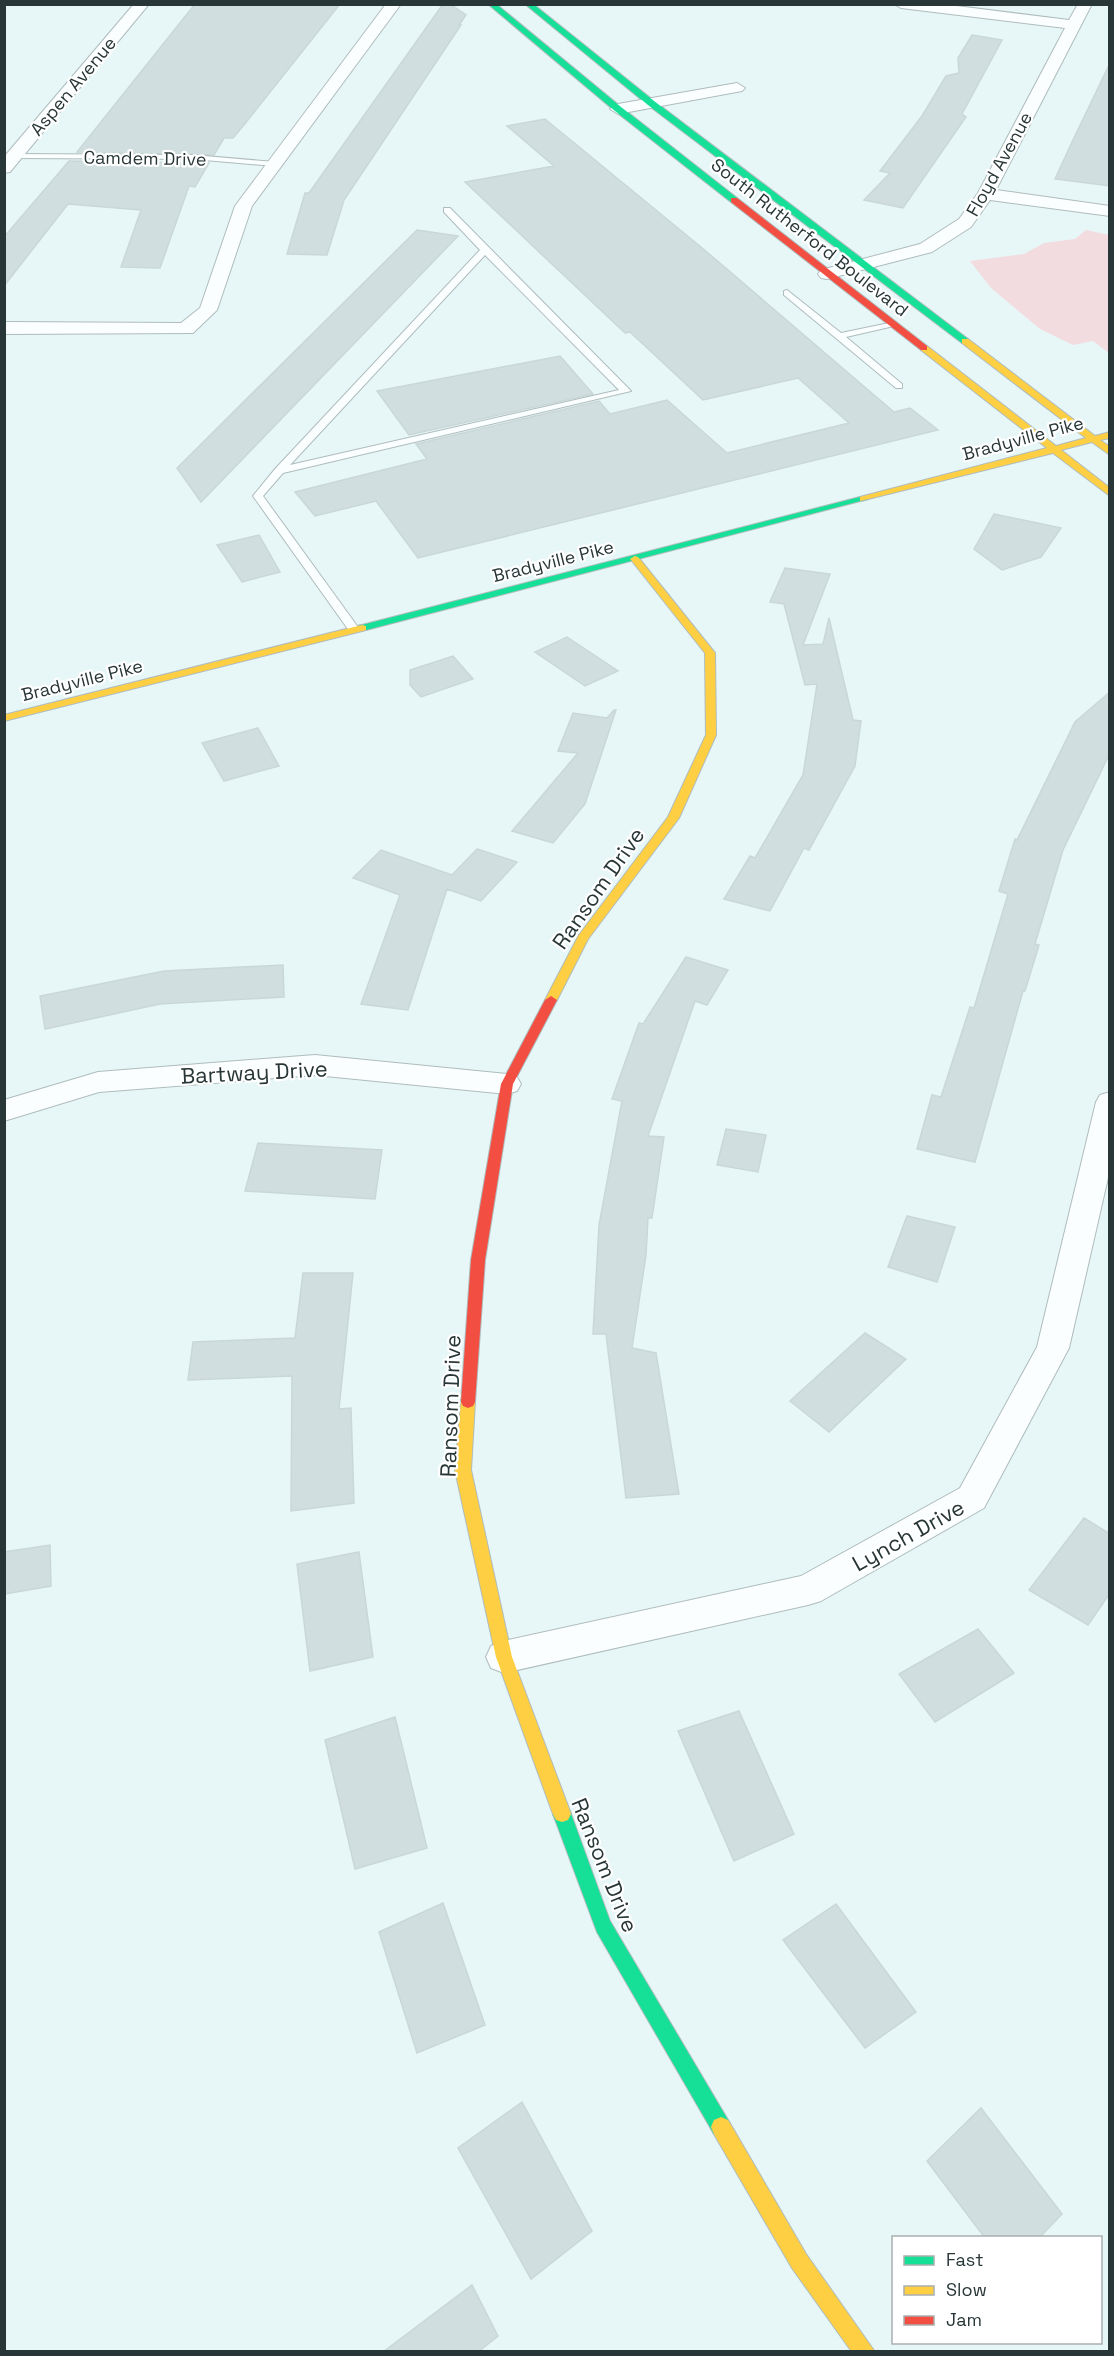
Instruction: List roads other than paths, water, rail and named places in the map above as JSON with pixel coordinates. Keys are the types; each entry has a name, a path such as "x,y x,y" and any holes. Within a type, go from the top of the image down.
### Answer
{"main road":[{"name":"South Rutherford Boulevard","path":"491,4 618,109 1110,493"},
{"name":"South Rutherford Boulevard","path":"528,4 651,103 1110,452"},
{"name":"Bradyville Pike","path":"4,718 635,559 1110,435"},
{"name":"Ransom Drive","path":"635,559 710,653 711,735 673,818 583,938 507,1084 478,1260 463,1470 504,1657 603,1926 799,2261 865,2352"}],"street":[{"name":"Aspen Avenue","path":"9,162 142,4"},
{"path":"4,328 186,329 208,310 244,206 394,4"},
{"path":"901,4 1074,25"},
{"name":"Floyd Avenue","path":"827,274 926,248 965,223 986,194 1085,4"},
{"path":"618,109 737,88"},
{"path":"986,194 1110,211"},
{"name":"Bartway Drive","path":"4,1111 98,1082 315,1065 507,1084"},
{"name":"Lynch Drive","path":"504,1657 808,1590 972,1498 1053,1348 1104,1153 1110,1102"}],"lane":[{"name":"Camdem Drive","path":"9,162 193,157 275,164"},
{"path":"279,471 626,391 447,210"},
{"path":"354,630 258,496 485,250"},
{"path":"787,293 899,386"},
{"path":"839,336 891,324"}]}
